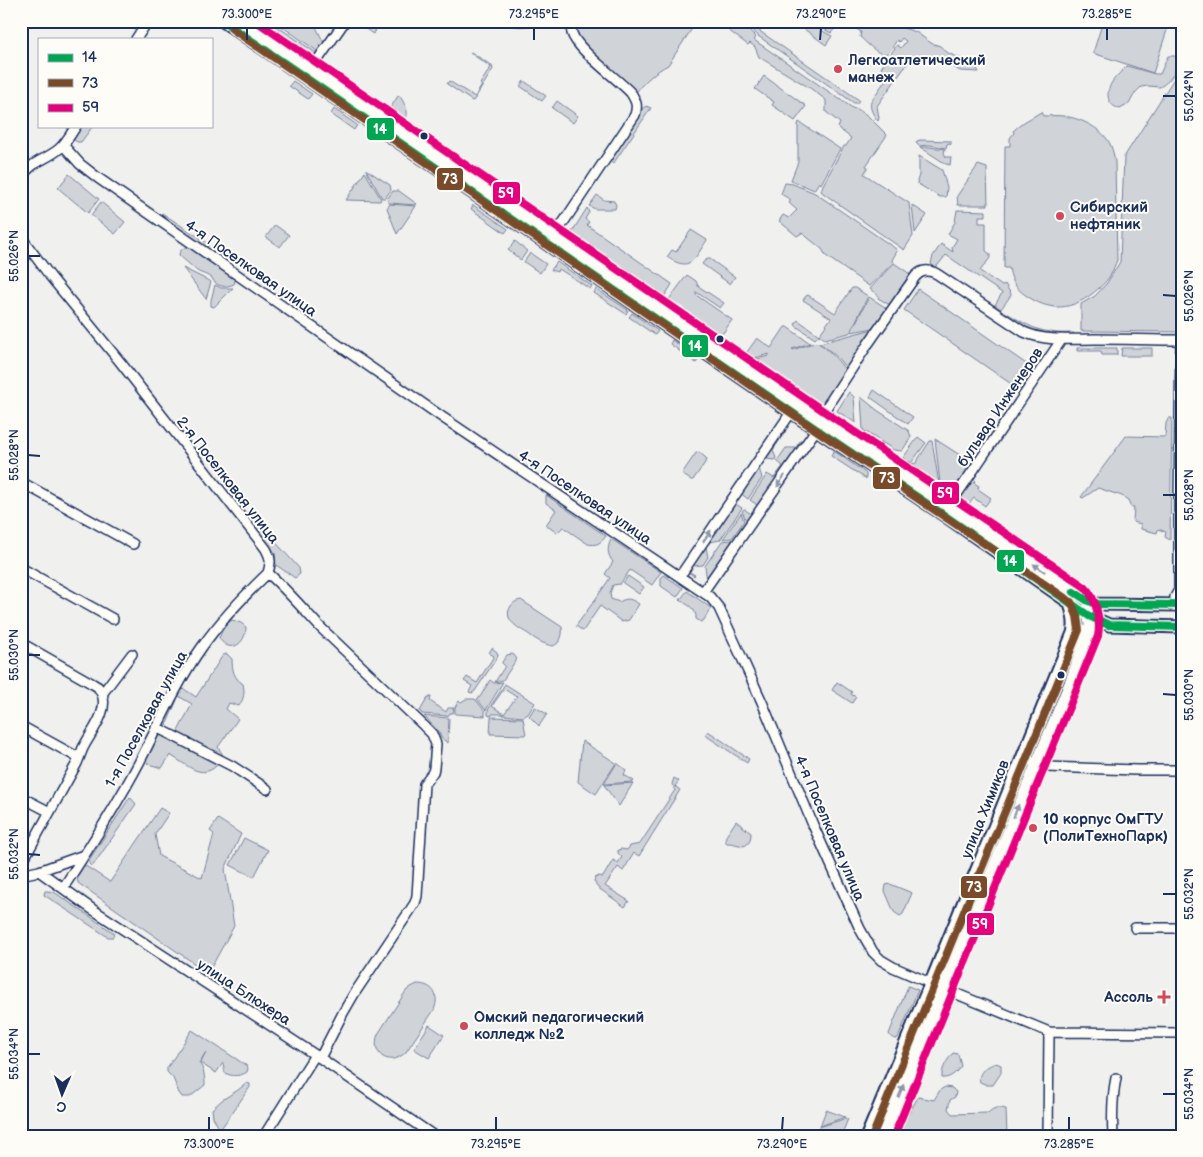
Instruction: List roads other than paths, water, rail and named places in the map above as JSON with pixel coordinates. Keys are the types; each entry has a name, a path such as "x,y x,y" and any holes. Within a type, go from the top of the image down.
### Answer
{"main road":[{"path":"224,21 551,241 946,511 1079,596 1093,603 1108,605 1178,605"},
{"path":"238,21 792,411 819,423"},
{"path":"946,511 1070,604 1088,616 1108,625"},
{"name":"улица Химиков","path":"882,1136 1089,632 1085,605 1079,596"},
{"path":"1070,604 1074,628"},
{"path":"1074,628 1088,616 1108,605"},
{"path":"1089,632 1108,625 1182,627"},
{"name":"улица Химиков","path":"868,1133 962,908 1074,628"},
{"path":"962,908 975,913"},
{"path":"868,1133 882,1136"}],"street":[{"path":"137,38 148,21"},
{"path":"310,71 345,21"},
{"path":"551,241 635,115 637,107 636,100 627,89 585,51 576,40 571,31 572,21"},
{"path":"21,178 32,165 58,150 75,128"},
{"name":"4-я Поселковая улица","path":"63,145 80,164 98,178 246,282 359,358 450,423 680,576 714,601 736,645 841,889 873,952 881,960 893,967 1050,1032"},
{"name":"2-я Поселковая улица","path":"22,242 121,363 266,549 271,564 268,573"},
{"path":"703,592 819,423 867,345 915,277 920,272 927,270 932,271 1032,336 1062,339 1182,340 1179,590 1175,597 1178,605"},
{"name":"бульвар Инженеров","path":"946,511 1062,339"},
{"path":"680,576 792,411"},
{"path":"21,482 133,544"},
{"path":"21,568 113,619"},
{"path":"264,1136 318,1056 354,994 415,903 424,784 433,772 436,754 435,739 423,725 305,612 268,573"},
{"name":"1-я Поселковая улица","path":"63,888 104,824 140,761 175,690 201,648 230,611 268,573"},
{"path":"21,643 98,687 104,700 100,717 21,864"},
{"path":"102,694 132,654"},
{"path":"21,726 79,758"},
{"path":"156,727 232,766 267,789"},
{"path":"1022,758 1046,767 1182,770"},
{"path":"21,797 50,812"},
{"path":"23,874 39,871 84,855"},
{"name":"улица Блюхера","path":"39,871 115,925 318,1056 434,1136"},
{"path":"1135,928 1182,928"},
{"path":"1048,1136 1050,1032 1182,1033"},
{"path":"1113,1136 1113,1100 1116,1078"}],"place":[{"name":"Легкоатлетический манеж","path":"838,69"},
{"name":"Сибирский нефтяник","path":"1060,216"},
{"name":"10 корпус ОмГТУ (ПолиТехноПарк)","path":"1033,828"},
{"name":"Ассоль","path":"1164,997"},
{"name":"Омский педагогический колледж №2","path":"464,1026"}]}
